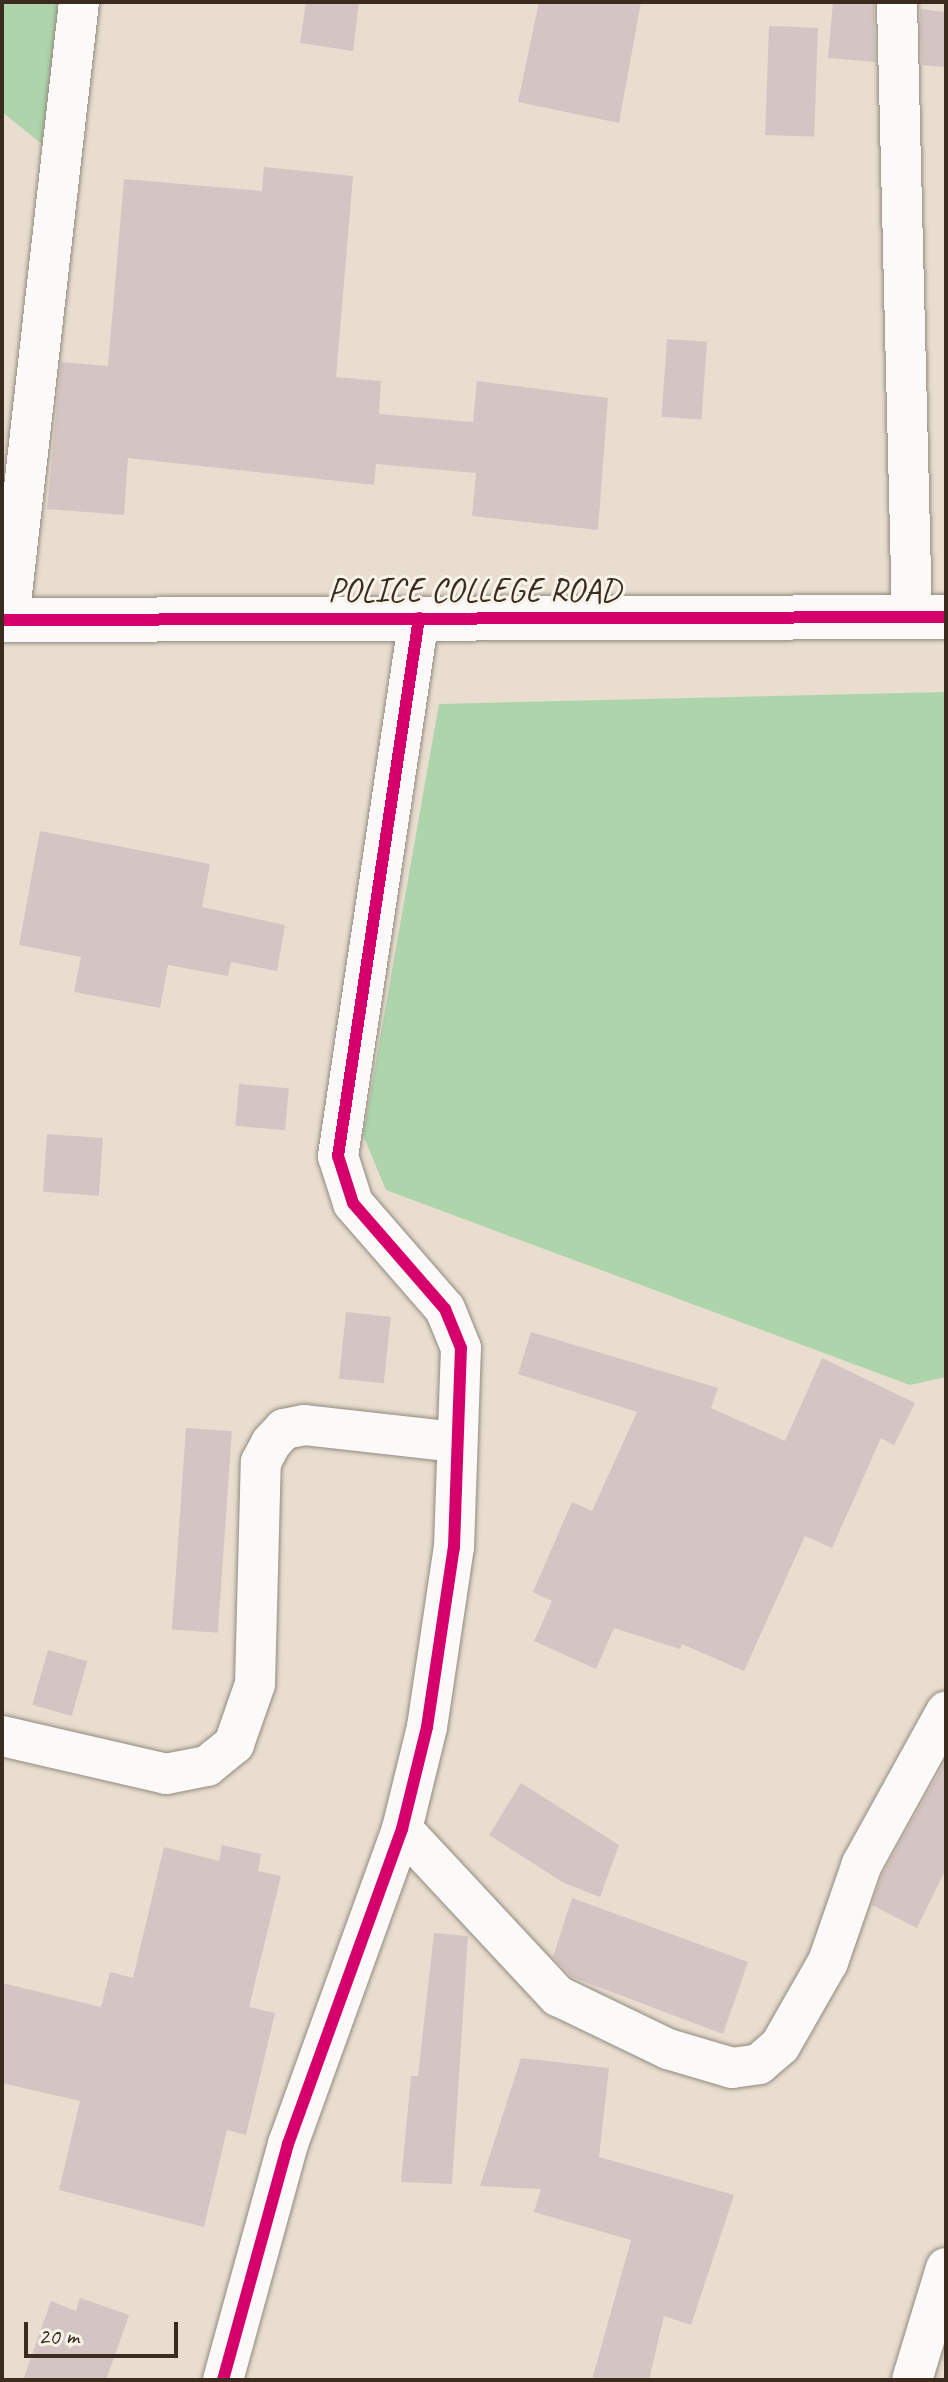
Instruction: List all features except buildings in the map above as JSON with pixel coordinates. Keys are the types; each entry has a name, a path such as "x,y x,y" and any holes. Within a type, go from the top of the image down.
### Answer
{"street":[{"path":"6,620 79,2"},
{"path":"897,2 929,617"},
{"name":"POLICE COLLEGE ROAD","path":"6,620 929,617"},
{"path":"223,2380 288,2144 402,1829 427,1727 454,1547 461,1348 445,1309 353,1203 338,1156 419,618"},
{"path":"2,1736 166,1774 207,1766 234,1744 255,1684 261,1462 271,1443 284,1429 305,1425 457,1442"},
{"path":"402,1829 558,1996 668,2049 732,2068 759,2064 780,2046 828,1962 862,1864 946,1712"},
{"path":"912,2380 946,2268"}],"green space":[{"path":"2,2 63,2 42,144 2,112"},
{"path":"946,692 946,1377 910,1385 386,1190 363,1135 439,704"}],"cycle path":[{"path":"2,620 946,617"},
{"path":"223,2380 288,2144 402,1829 427,1727 454,1547 461,1348 445,1309 353,1203 338,1156 419,618"}]}
